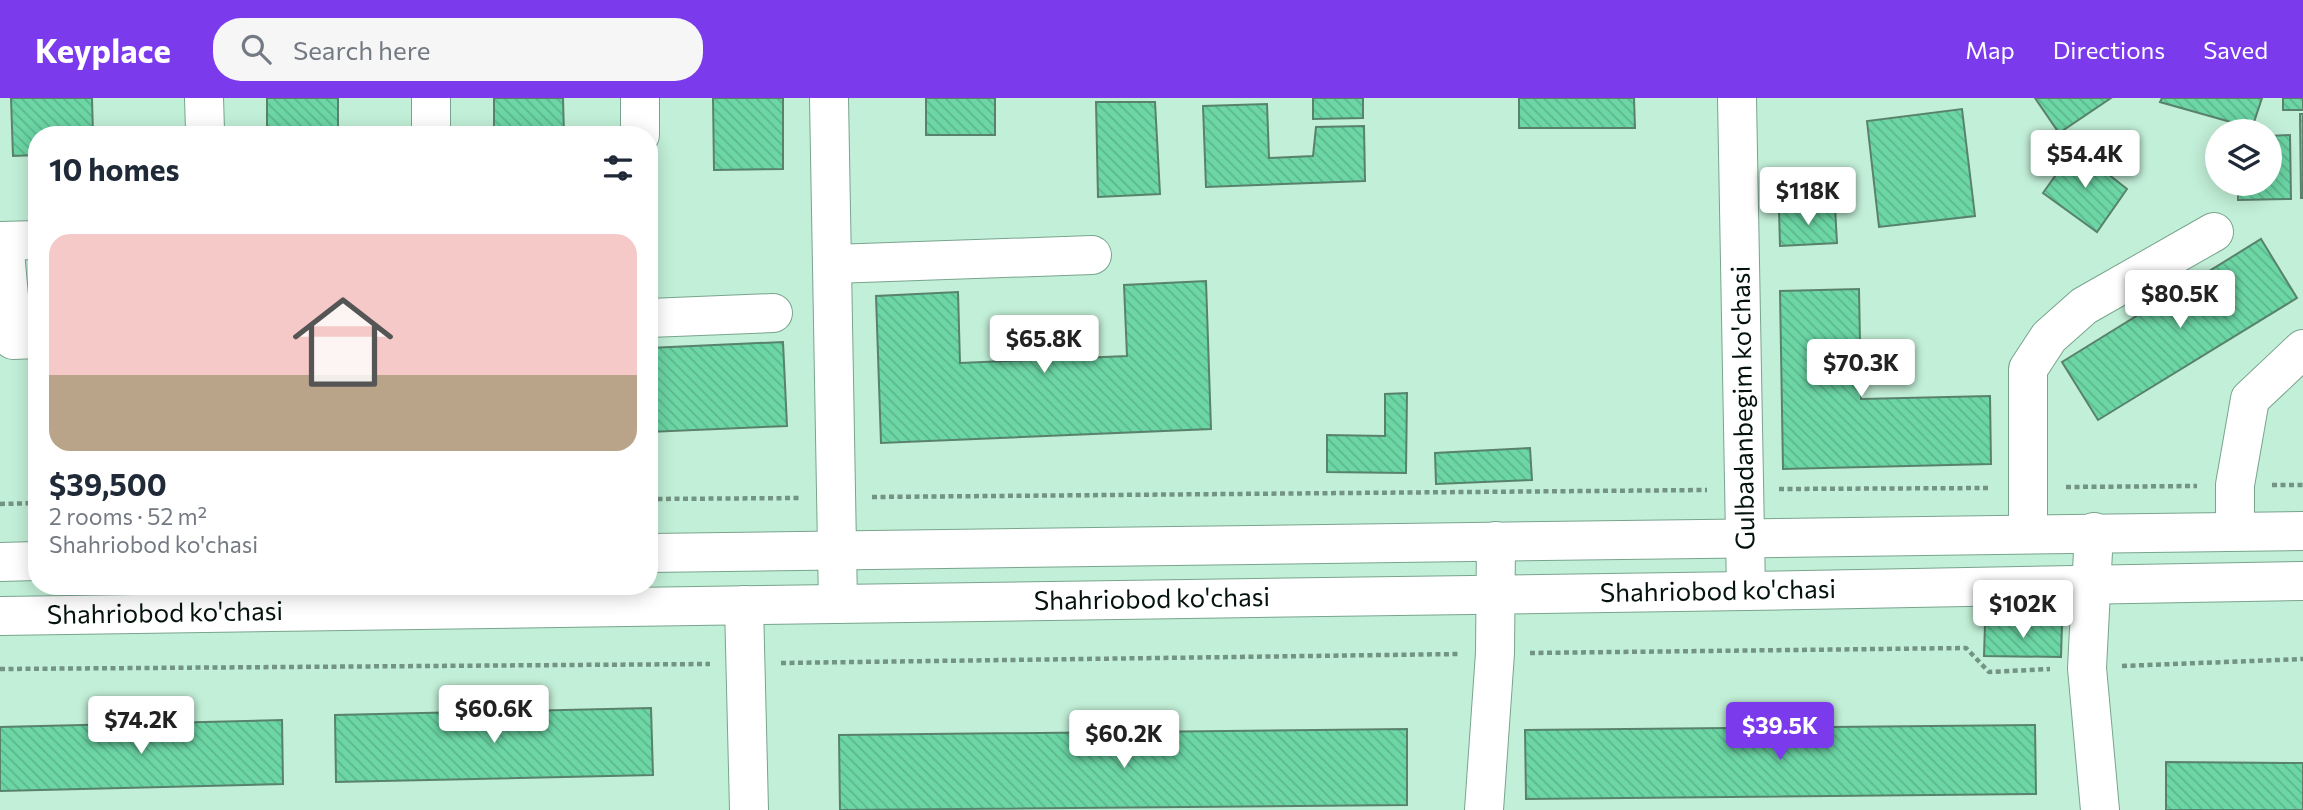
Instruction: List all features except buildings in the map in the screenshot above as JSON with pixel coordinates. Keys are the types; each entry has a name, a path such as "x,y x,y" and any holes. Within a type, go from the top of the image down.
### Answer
{"main road":[{"path":"431,98 432,126"},
{"path":"640,98 640,126"},
{"path":"830,98 838,604"},
{"name":"Gulbadanbegim ko'chasi","path":"1737,98 1746,591"},
{"path":"2028,533 2028,369 2049,337 2084,306 2214,232"},
{"path":"13,241 13,340 28,339"},
{"path":"832,264 1092,255"},
{"path":"658,318 773,313"},
{"path":"2235,531 2235,485 2250,399 2303,349"},
{"name":"Shahriobod ko'chasi","path":"658,553 2303,531"},
{"path":"2094,532 2087,668 2100,810"},
{"path":"1484,810 1495,653 1496,541"},
{"name":"Shahriobod ko'chasi","path":"0,562 28,562"},
{"name":"Shahriobod ko'chasi","path":"0,615 1496,595 2303,580"},
{"path":"744,605 749,810"}],"path":[{"path":"658,499 2303,485"},
{"path":"0,503 28,503"},
{"path":"0,669 747,664 1966,648 1989,672 2303,659"}]}
